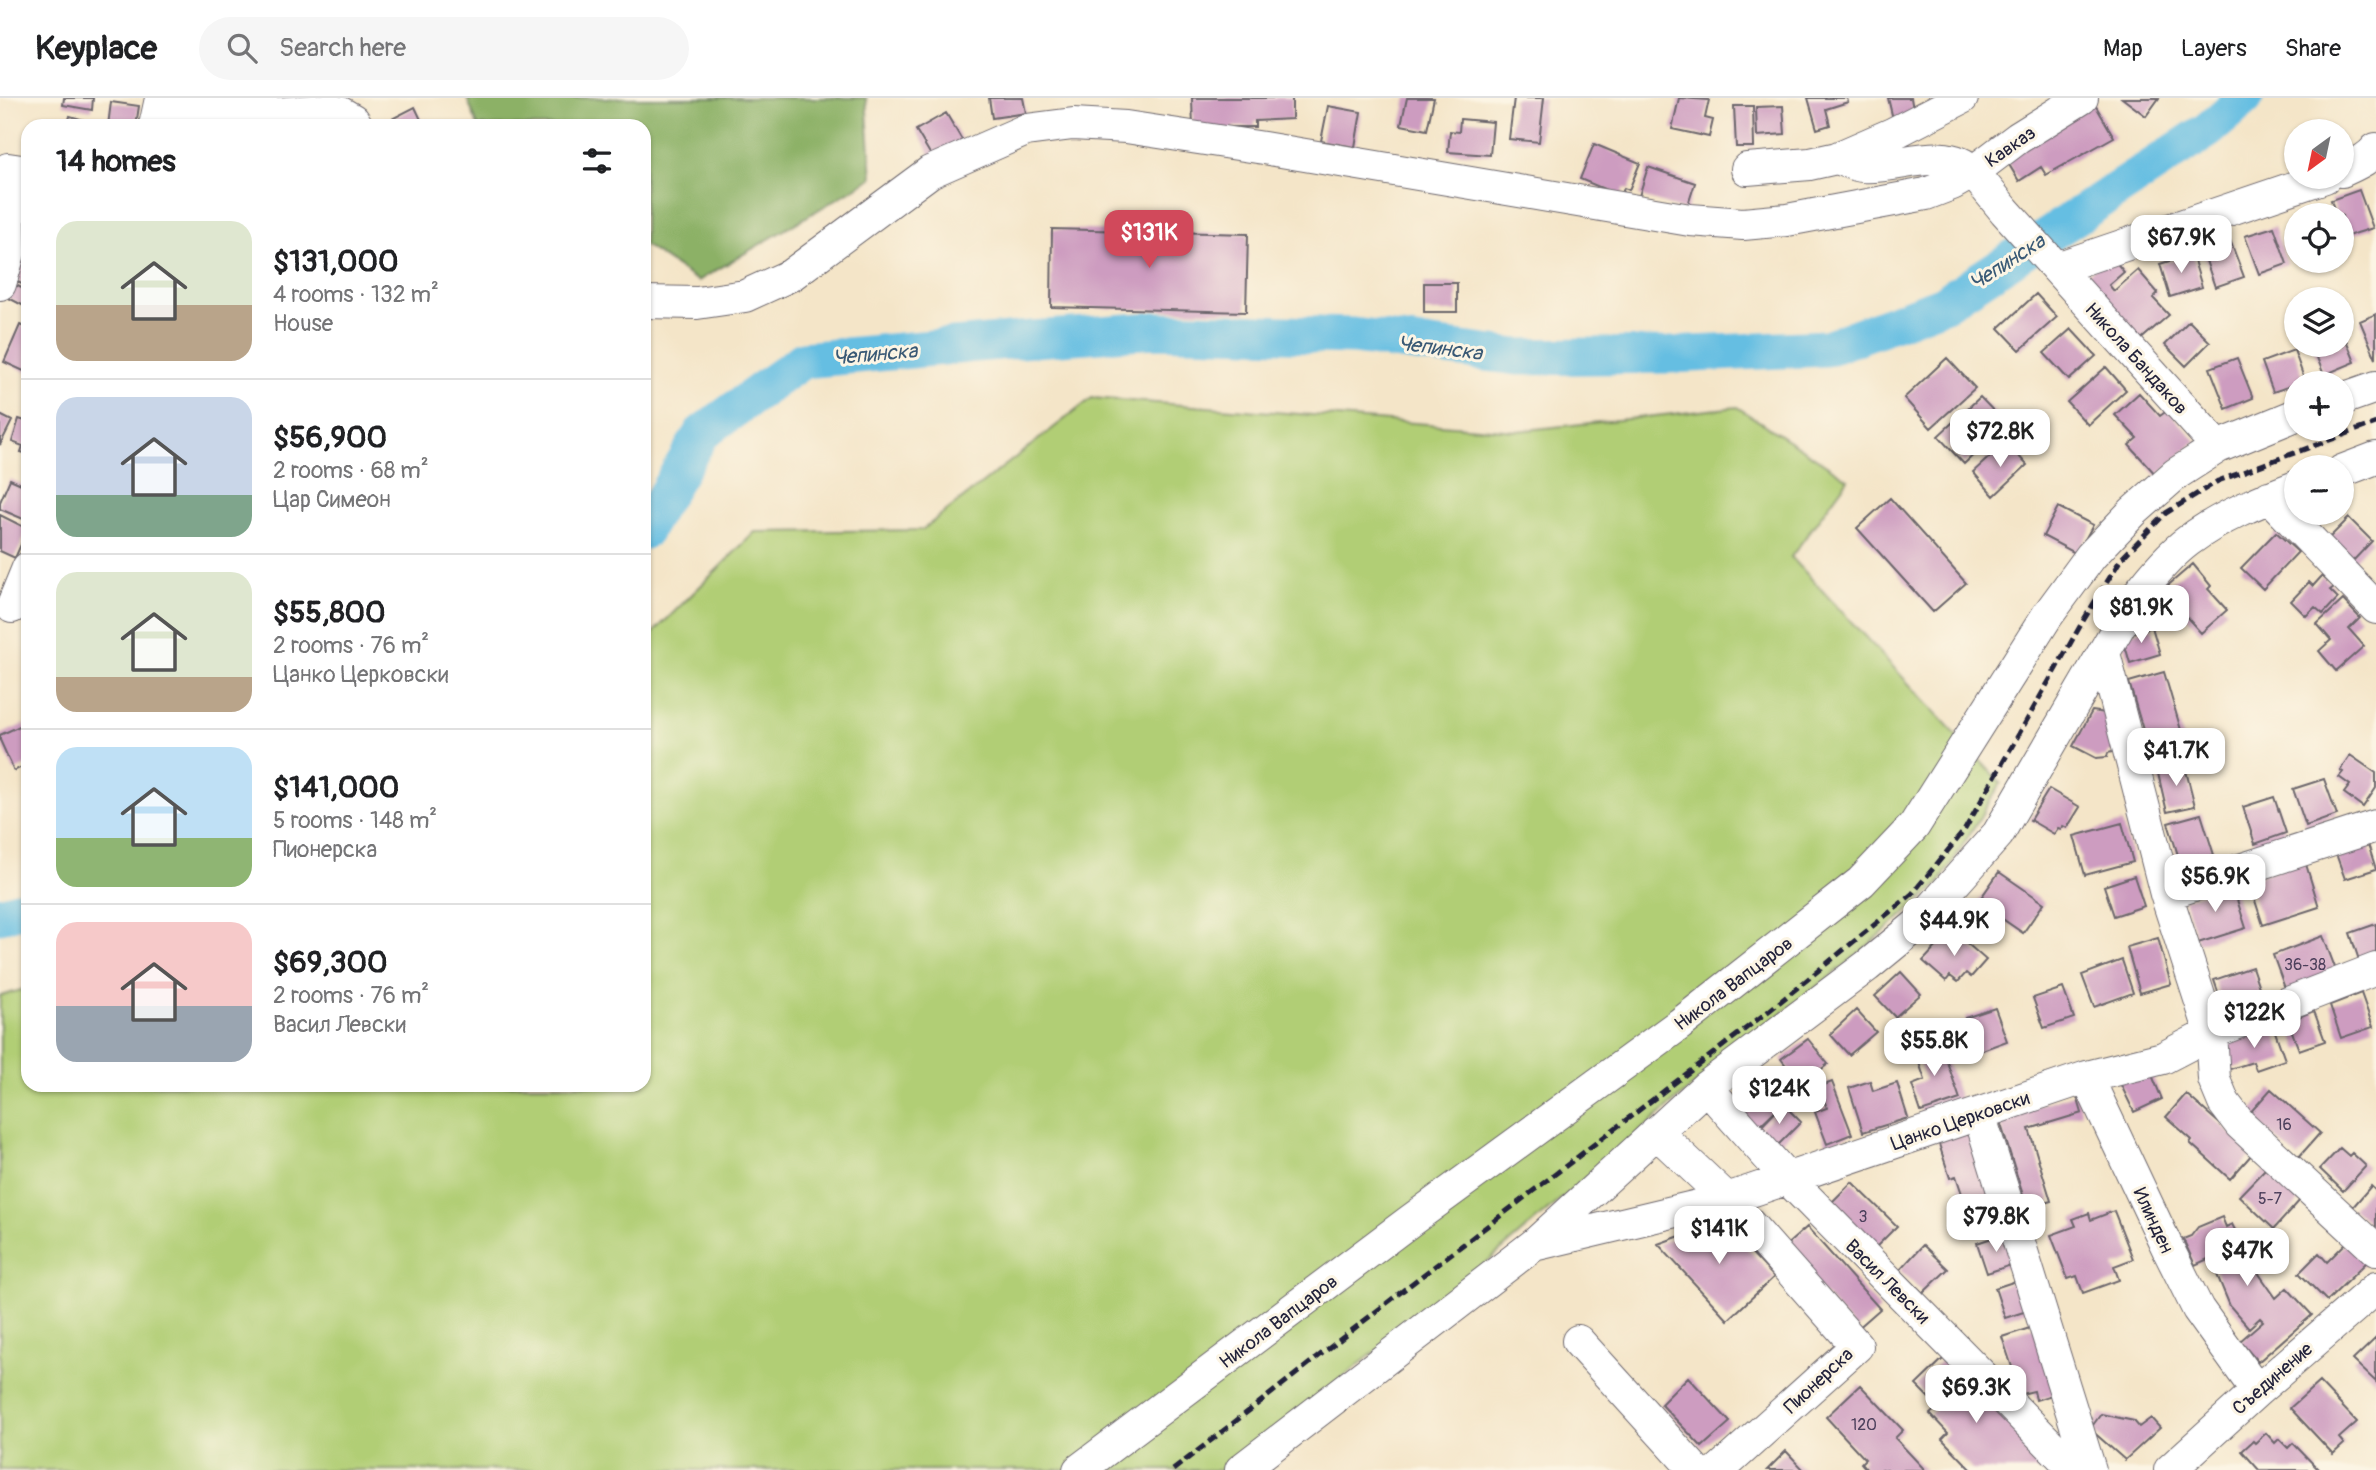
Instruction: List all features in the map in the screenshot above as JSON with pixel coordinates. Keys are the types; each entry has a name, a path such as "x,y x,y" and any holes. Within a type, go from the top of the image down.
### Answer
{"street":[{"path":"1747,169 1811,164 1838,158 1962,98"},
{"name":"Кавказ","path":"651,302 697,303 745,296 791,275 930,172 1026,130 1073,124 1126,127 1690,220 1743,225 1787,220 1926,194 1973,172 2018,138 2082,98"},
{"path":"158,109 261,115 327,110 351,119"},
{"path":"2354,164 2376,149"},
{"path":"1838,158 1860,166 1951,158 1965,163 1973,172"},
{"path":"0,284 10,250 8,169 21,171"},
{"name":"Никола Бандаков","path":"1973,172 2218,447"},
{"path":"2055,266 2289,189"},
{"path":"2354,394 2376,387"},
{"name":"Никола Вапцаров","path":"1079,1470 1410,1221 1680,1024 1861,882 1914,826 2047,616 2091,556 2133,512 2176,474 2218,447 2284,420"},
{"path":"2354,466 2376,458"},
{"path":"1241,1470 1535,1244 1706,1087 1917,925 1945,897 1998,834 2136,597 2157,570 2187,541 2225,518 2283,492 2376,608"},
{"path":"12,607 21,585"},
{"path":"2104,653 2166,894 2211,1034 2214,1079 2224,1103 2240,1124 2376,1250"},
{"path":"2166,894 2376,826"},
{"name":"Цанко Церковски","path":"1535,1244 1727,1199 2087,1077 2163,1058 2211,1034 2376,969"},
{"name":"Илинден","path":"2087,1077 2199,1309 2256,1391"},
{"name":"Васил Левски","path":"1706,1087 1788,1179 2074,1470"},
{"path":"1979,1114 2090,1470"},
{"name":"Пионерска","path":"1656,1132 1727,1199 1857,1346 1719,1470"},
{"name":"Съединение","path":"2170,1470 2256,1391 2376,1288"},
{"path":"1578,1341 1695,1470"}],"green space":[{"path":"467,98 866,98 872,178 698,281 651,250 651,119 475,119"},
{"path":"1092,398 1517,431 1737,407 1848,479 1791,557 2001,783 1938,885 1844,966 1747,1040 1451,1293 1223,1470 0,1470 0,996 21,990 21,1092 651,1092 651,636 755,532 922,530"}],"building":[{"path":"64,98 93,98 92,110 63,105"},
{"path":"989,98 1023,98 1026,113 992,118"},
{"path":"1192,98 1292,98 1292,119 1255,121 1255,127 1233,127 1232,134 1193,128"},
{"path":"1407,98 1434,98 1427,130 1401,125"},
{"path":"1514,98 1544,98 1539,142 1509,139"},
{"path":"1679,98 1709,100 1705,118 1713,120 1709,137 1672,129"},
{"path":"1808,98 1847,98 1848,102 1826,109 1830,125 1817,129"},
{"path":"1888,98 1911,98 1914,115 1893,119"},
{"path":"2122,98 2159,98 2146,116"},
{"path":"111,102 139,106 137,119 109,119"},
{"path":"2094,103 2114,137 2046,175 2041,167 2019,181 2005,158"},
{"path":"1328,106 1361,112 1355,147 1321,141"},
{"path":"1734,106 1753,106 1754,147 1736,147"},
{"path":"1783,106 1785,134 1757,136 1756,107"},
{"path":"415,107 421,119 392,119"},
{"path":"946,113 962,140 932,157 916,130"},
{"path":"1460,119 1493,122 1490,155 1448,152 1450,131 1459,132"},
{"path":"1594,144 1640,163 1629,190 1624,188 1621,196 1580,179"},
{"path":"1648,167 1695,183 1686,211 1639,196"},
{"path":"2359,190 2373,228 2354,234 2354,203 2332,203 2331,200"},
{"path":"2274,227 2284,255 2284,265 2259,274 2245,236"},
{"path":"1052,229 1248,234 1246,312 1051,307"},
{"path":"2230,240 2244,277 2215,287 2202,249"},
{"path":"2192,254 2202,287 2170,297 2160,264"},
{"path":"2110,255 2124,272 2109,285 2114,291 2138,270 2158,293 2153,298 2169,315 2139,341 2084,277"},
{"path":"17,257 21,259 21,284 7,277"},
{"path":"7,281 21,288 21,304 1,294"},
{"path":"1424,283 1457,283 1457,312 1424,312"},
{"path":"2036,294 2057,317 2020,350 1999,328"},
{"path":"2376,314 2376,359 2360,321"},
{"path":"2189,321 2210,342 2186,366 2165,345"},
{"path":"20,325 21,370 4,362"},
{"path":"2071,329 2096,356 2069,380 2044,353"},
{"path":"2284,354 2284,357 2296,357 2301,371 2284,371 2284,388 2273,392 2262,362"},
{"path":"2317,357 2353,357 2355,362 2334,371 2322,371"},
{"path":"1947,358 1975,388 1931,428 1904,398"},
{"path":"2237,358 2253,398 2226,409 2210,368"},
{"path":"2106,367 2126,390 2088,425 2067,402"},
{"path":"2139,393 2160,416 2168,410 2196,441 2157,476 2129,445 2137,438 2115,415"},
{"path":"1980,397 2006,424 1964,464 1938,436"},
{"path":"0,415 12,421 0,445"},
{"path":"19,419 21,420 21,445 12,442"},
{"path":"2006,442 2027,465 1994,496 1973,472"},
{"path":"10,479 21,484 21,518 0,509 0,502"},
{"path":"1890,498 1966,583 1933,612 1857,528"},
{"path":"2058,507 2093,525 2077,554 2043,536"},
{"path":"0,515 21,526 21,545 15,558 0,551"},
{"path":"2354,523 2372,541 2350,564 2326,541 2342,525"},
{"path":"2276,532 2298,552 2263,589 2241,568"},
{"path":"2193,564 2211,586 2208,589 2227,610 2201,633 2165,588"},
{"path":"2322,576 2334,587 2330,590 2338,598 2323,614 2315,607 2306,616 2291,601 2309,582 2313,586"},
{"path":"2343,600 2360,618 2349,629 2364,646 2336,671 2319,651 2331,640 2317,624"},
{"path":"2152,627 2160,654 2130,663 2122,635"},
{"path":"2164,672 2188,754 2153,764 2129,682"},
{"path":"2092,711 2112,714 2120,750 2108,753 2107,757 2096,758 2073,746"},
{"path":"21,725 21,768 14,771 0,735"},
{"path":"2350,755 2376,773 2376,788 2363,807 2344,793 2350,785 2339,777 2343,772 2340,770"},
{"path":"2184,763 2195,806 2167,812 2157,769"},
{"path":"2324,779 2337,815 2306,826 2293,789"},
{"path":"2049,789 2080,807 2067,828 2058,828 2054,834 2030,820"},
{"path":"2274,797 2286,833 2255,844 2243,807"},
{"path":"2201,814 2214,855 2206,857 2211,873 2186,881 2168,823"},
{"path":"2122,823 2133,862 2085,875 2074,836"},
{"path":"2367,841 2376,869 2345,879 2335,851"},
{"path":"2305,861 2319,907 2263,925 2248,879"},
{"path":"1999,872 2044,903 2023,933 1978,902"},
{"path":"2134,876 2144,906 2114,916 2104,886"},
{"path":"2232,884 2246,928 2198,943 2184,899"},
{"path":"2376,924 2376,958 2360,963 2350,933"},
{"path":"1952,930 1986,960 1971,977 1966,973 1958,982 1950,976 1946,981 1923,961"},
{"path":"2323,936 2337,973 2286,991 2273,955"},
{"path":"2158,938 2171,984 2140,993 2127,947"},
{"path":"2122,960 2133,993 2094,1007 2082,975"},
{"path":"2252,967 2264,1002 2226,1015 2214,980"},
{"path":"1901,972 1921,994 1895,1017 1875,996"},
{"path":"2063,988 2074,1018 2044,1028 2033,998"},
{"path":"2361,993 2373,1027 2341,1038 2330,1005"},
{"path":"1995,1008 2007,1041 1977,1052 1965,1018"},
{"path":"1856,1010 1876,1032 1849,1055 1830,1034"},
{"path":"2314,1011 2325,1041 2299,1050 2288,1021"},
{"path":"2273,1026 2285,1060 2256,1070 2253,1062 2230,1069 2221,1044"},
{"path":"1808,1039 1828,1064 1801,1085 1781,1059"},
{"path":"1939,1039 1960,1099 1921,1112 1912,1085 1925,1080 1914,1048"},
{"path":"2149,1068 2162,1099 2134,1112 2119,1081"},
{"path":"1756,1079 1781,1105 1754,1131 1729,1106"},
{"path":"1870,1081 1873,1091 1897,1083 1908,1118 1863,1132 1849,1088"},
{"path":"1832,1082 1852,1134 1827,1144 1815,1112 1827,1108 1819,1087"},
{"path":"2271,1089 2320,1133 2298,1158 2248,1115"},
{"path":"2076,1093 2082,1113 2029,1129 2051,1201 2027,1208 1999,1118"},
{"path":"2186,1094 2253,1153 2230,1179 2166,1117"},
{"path":"1783,1104 1801,1122 1775,1148 1757,1131"},
{"path":"1972,1130 1997,1206 1969,1215 1956,1176 1950,1178 1938,1141"},
{"path":"2340,1148 2349,1156 2352,1153 2366,1166 2343,1191 2320,1169"},
{"path":"2267,1167 2301,1199 2274,1229 2239,1196"},
{"path":"1852,1182 1897,1226 1874,1249 1829,1205"},
{"path":"2371,1186 2376,1191 2376,1229 2352,1208"},
{"path":"2114,1211 2133,1259 2114,1266 2119,1280 2083,1293 2077,1276 2068,1279 2051,1235 2076,1226 2073,1219 2089,1213 2091,1220"},
{"path":"2222,1217 2226,1227 2232,1224 2252,1264 2276,1298 2287,1288 2312,1315 2258,1362 2240,1341 2263,1321 2260,1318 2249,1328 2230,1306 2210,1258 2195,1265 2183,1239 2191,1236 2198,1227"},
{"path":"1722,1221 1774,1277 1728,1320 1658,1244"},
{"path":"1807,1227 1880,1309 1856,1330 1783,1248"},
{"path":"2004,1234 2014,1264 1987,1273 1977,1243"},
{"path":"2348,1241 2368,1261 2327,1301 2299,1273 2319,1253 2327,1262"},
{"path":"1923,1245 1948,1269 1923,1293 1900,1270"},
{"path":"2022,1279 2033,1309 2005,1318 1995,1288"},
{"path":"2036,1326 2058,1393 2036,1400 2034,1391 2021,1394 2002,1337"},
{"path":"2376,1338 2376,1382 2353,1360"},
{"path":"1945,1357 2054,1470 1972,1470 1942,1439 1948,1433 1930,1414 1938,1407 1916,1385"},
{"path":"1688,1377 1730,1422 1702,1447 1661,1404"},
{"path":"2319,1382 2357,1422 2339,1438 2344,1444 2333,1454 2290,1408"},
{"path":"1860,1385 1903,1430 1895,1438 1925,1470 1867,1470 1861,1463 1865,1459 1826,1417"},
{"path":"2101,1414 2134,1421 2139,1427 2151,1418 2160,1428 2125,1460 2090,1429"},
{"path":"2266,1433 2275,1443 2279,1439 2288,1448 2293,1443 2319,1470 2259,1470 2242,1451"},
{"path":"1786,1451 1804,1470 1767,1470"}],"waterway":[{"name":"Чепинска","path":"651,519 702,433 803,360 1155,330 1353,336 1517,357 1670,355 1827,348 1943,304 2208,130 2245,98"},
{"name":"Чепинска","path":"0,915 21,909"}],"railway":[{"path":"1173,1470 1770,1010 1912,894 1964,831 2121,559 2166,513 2218,481 2376,423"}]}
